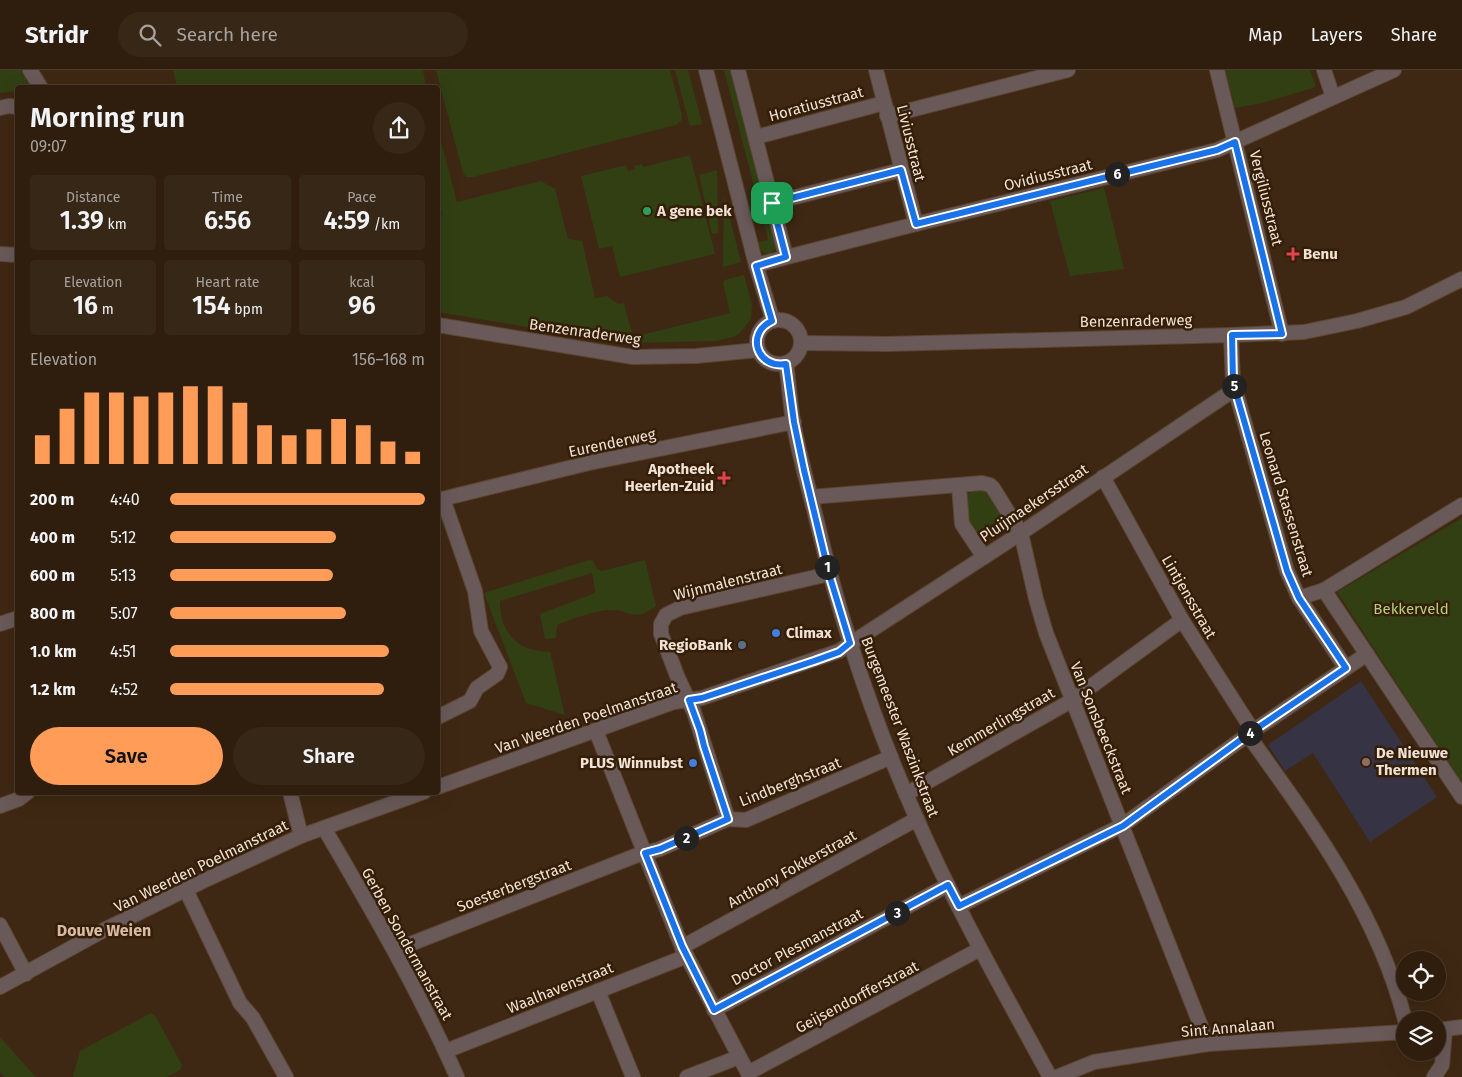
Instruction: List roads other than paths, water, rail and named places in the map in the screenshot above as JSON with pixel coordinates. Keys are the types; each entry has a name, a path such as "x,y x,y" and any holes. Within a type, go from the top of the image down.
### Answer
{"street":[{"path":"30,70 39,85"},
{"path":"706,70 772,321"},
{"path":"740,70 786,257"},
{"name":"Liviusstraat","path":"876,70 916,224"},
{"name":"Horatiusstraat","path":"756,137 1068,70"},
{"name":"Vergiliusstraat","path":"1217,70 1282,334"},
{"path":"1324,70 1333,97"},
{"name":"Ovidiusstraat","path":"756,266 916,224 1217,150 1394,70"},
{"path":"0,108 15,107"},
{"path":"772,203 901,170"},
{"path":"0,254 15,256"},
{"name":"Benzenraderweg","path":"802,343 888,344 1304,332 1390,312 1423,300 1462,279"},
{"path":"784,320 794,326 799,332 802,343 797,356 786,364 781,365 764,359 758,350 757,340 761,330 772,321 784,320"},
{"name":"Benzenraderweg","path":"440,325 633,357 696,356 758,350"},
{"name":"Leonard Stassenstraat","path":"1232,335 1232,375 1235,389 1287,571 1299,598 1346,668"},
{"name":"Burgemeester Waszinkstraat","path":"786,364 794,422 829,574 850,643 891,757 948,885 980,949 1050,1077"},
{"name":"Pluijmaekersstraat","path":"850,643 1021,533 1235,389"},
{"name":"Eurenderweg","path":"440,500 589,464 794,422"},
{"name":"Lintjensstraat","path":"1103,477 1182,620 1251,733 1340,868 1365,916 1386,964 1402,1011"},
{"path":"810,497 982,483 990,485 1021,533"},
{"path":"959,486 962,524 984,556"},
{"path":"440,500 475,591 481,631 500,667 497,674 477,688 470,702 440,716"},
{"path":"1299,598 1324,590 1462,505"},
{"name":"Van Sonsbeeckstraat","path":"1021,533 1046,633 1071,701 1123,826 1208,1044"},
{"name":"Wijnmalenstraat","path":"689,700 661,634 661,624 666,615 680,608 829,574"},
{"path":"1324,590 1462,797"},
{"path":"0,624 15,619"},
{"name":"Kemmerlingstraat","path":"906,794 1071,701 1182,620"},
{"name":"Van Weerden Poelmanstraat","path":"440,787 674,702 702,698 814,661 839,652 850,643"},
{"path":"959,906 1123,826 1251,733 1367,654"},
{"name":"Van Weerden Poelmanstraat","path":"689,700 728,819"},
{"path":"596,731 685,951 749,1075"},
{"name":"Lindberghstraat","path":"645,853 660,849 728,819 746,820 891,757"},
{"path":"0,806 19,800 25,795"},
{"path":"291,795 301,836"},
{"name":"Van Weerden Poelmanstraat","path":"0,987 104,930 301,836 416,795"},
{"name":"Anthony Fokkerstraat","path":"685,951 917,819"},
{"name":"Gerben Sondermanstraat","path":"324,828 395,950 446,1051 457,1077"},
{"name":"Soesterbergstraat","path":"395,950 645,853"},
{"name":"Doctor Plesmanstraat","path":"714,1010 948,885"},
{"path":"186,890 240,1003 253,1018 286,1077"},
{"path":"0,925 26,974"},
{"name":"Geijsendorfferstraat","path":"749,1075 980,949"},
{"name":"Waalhavenstraat","path":"446,1051 598,991 685,951"},
{"path":"598,991 633,1077"},
{"path":"1446,1029 1462,1027"},
{"name":"Sint Annalaan","path":"1057,1077 1094,1062 1208,1044 1396,1033"},
{"path":"687,1077 739,1057"},
{"path":"1434,1077 1442,1065 1442,1061"}],"place":[{"name":"A gene bek","path":"647,211"},
{"name":"Benu","path":"1293,254"},
{"name":"Apotheek Heerlen-Zuid","path":"724,478"},
{"name":"Climax","path":"776,633"},
{"name":"RegioBank","path":"742,645"},
{"name":"De Nieuwe Thermen","path":"1366,762"},
{"name":"PLUS Winnubst","path":"693,763"}],"district":[{"name":"Douve Weien","path":"104,930"}],"park label":[{"name":"Bekkerveld","path":"1411,609"}]}
